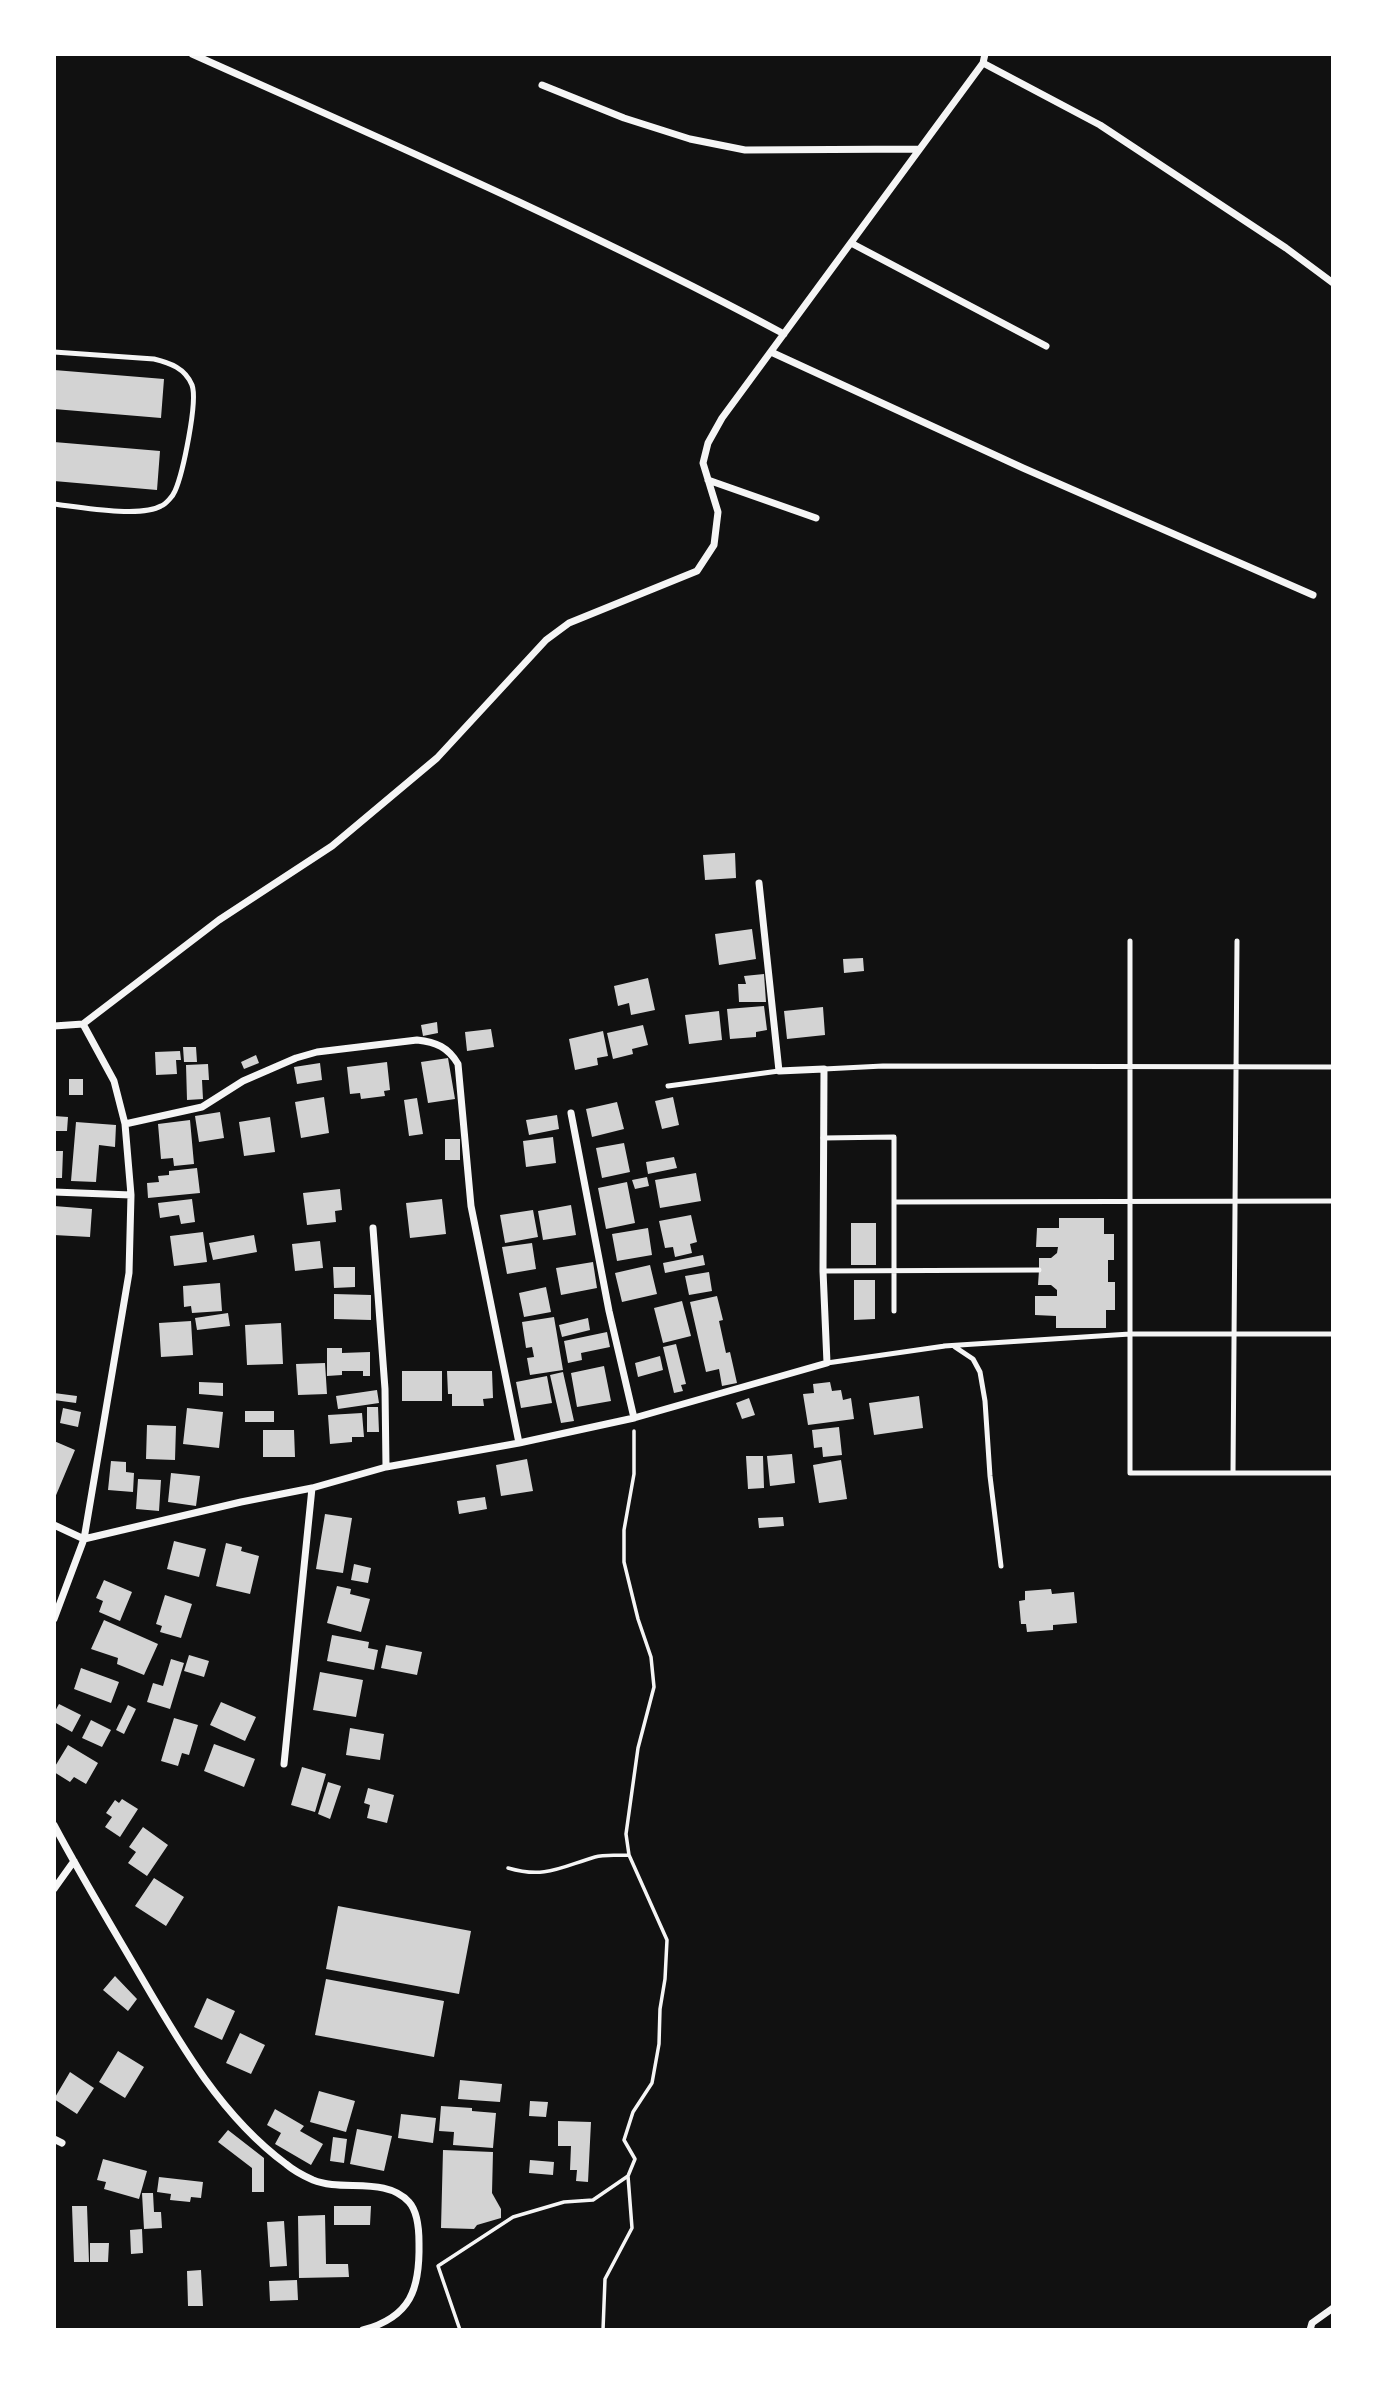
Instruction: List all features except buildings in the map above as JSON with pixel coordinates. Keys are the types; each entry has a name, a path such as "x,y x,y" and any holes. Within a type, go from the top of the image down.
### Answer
{"street":[{"path":"192,54 699,288 784,334"},
{"path":"54,1026 83,1024 219,920 332,846 437,758 546,640 569,623 697,571 714,545 718,512 703,463 708,443 722,418 984,59 1100,125 1333,282"},
{"path":"542,85 624,118 690,139 745,150 919,149"},
{"path":"851,243 1046,346"},
{"path":"771,352 1024,468 1313,595"},
{"path":"708,480 816,518"},
{"path":"54,1525 84,1539 312,1488 386,1467 519,1443 634,1418 827,1363 823,1271 824,1069 779,1071 759,883"},
{"path":"54,1619 84,1539 129,1273 131,1195 125,1124 114,1081 83,1024"},
{"path":"125,1124 202,1107 243,1081 277,1065 317,1052 417,1040 433,1042 450,1051 458,1064 471,1206 519,1443"},
{"path":"571,1113 609,1311 634,1418"},
{"path":"54,1192 131,1195"},
{"path":"373,1228 385,1388 386,1467"},
{"path":"285,1764 312,1488"},
{"path":"54,1825 174,2034 215,2093 263,2146 287,2165 315,2181 391,2190 410,2203 419,2237 420,2267 416,2287 398,2314 382,2325 363,2330"},
{"path":"54,1889 74,1861"},
{"path":"54,2139 62,2143"},
{"path":"1310,2330 1312,2323 1333,2308"}],"lane":[{"path":"54,352 154,359 169,363 184,371 193,387 193,408 181,474 174,494 162,506 143,512 54,504"},
{"path":"1130,941 1130,1473 1333,1473"},
{"path":"1233,1473 1237,941"},
{"path":"824,1069 1333,1067"},
{"path":"668,1086 779,1071"},
{"path":"823,1138 894,1137 894,1311"},
{"path":"894,1202 1333,1201"},
{"path":"823,1271 1039,1270"},
{"path":"827,1363 944,1346 1130,1334 1333,1335"},
{"path":"944,1346 958,1347 973,1359 980,1372 1001,1566"}],"path":[{"path":"603,2330 605,2279 632,2228 628,2176 635,2159 624,2140 633,2112 653,2082 659,2044 660,2008 666,1979 667,1940 629,1856 626,1835 638,1748 654,1687 651,1657 638,1619 624,1562 624,1530 634,1474 634,1418"},
{"path":"508,1868 526,1873 559,1871 598,1856 629,1856"},
{"path":"460,2330 438,2266 513,2217 564,2202 593,2200 628,2176"}]}
